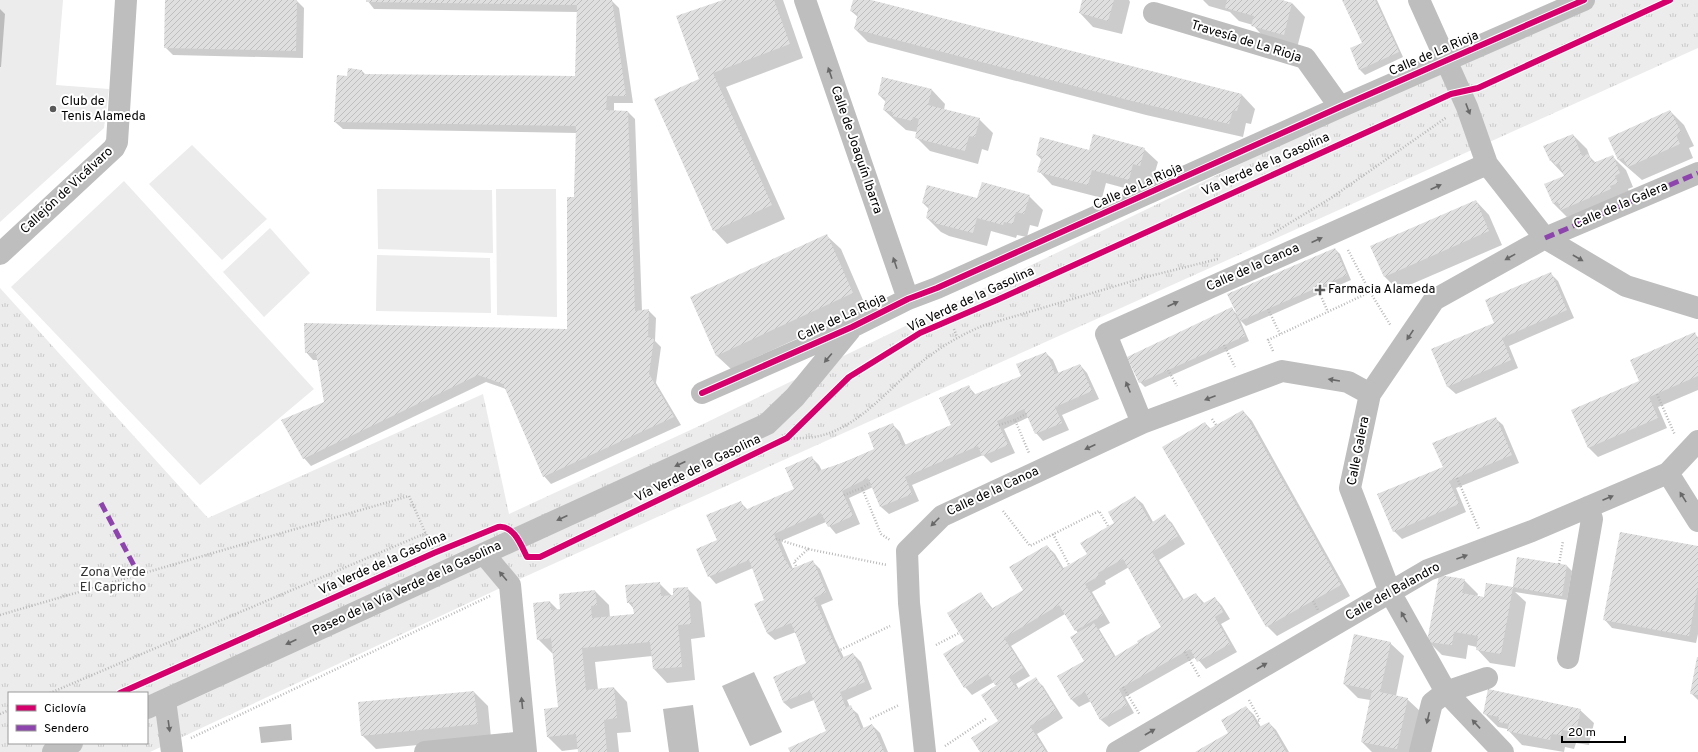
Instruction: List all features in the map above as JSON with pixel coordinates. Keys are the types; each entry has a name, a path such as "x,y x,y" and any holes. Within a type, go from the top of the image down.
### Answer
{"street":[{"name":"Callejón de Vicálvaro","path":"0,254 114,148 117,142 126,0"},
{"name":"Calle de Joaquín Ibarra","path":"805,0 908,299"},
{"path":"1419,0 1467,107 1487,164 1544,238 1626,286 1698,308"},
{"name":"Calle de La Rioja","path":"702,393 852,327 908,299 937,288 1110,212 1340,107 1584,0"},
{"name":"Travesía de La Rioja","path":"1154,14 1305,58 1340,107"},
{"name":"Calle de la Canoa","path":"1142,423 1106,334 1487,164"},
{"name":"Calle de la Galera","path":"1544,238 1698,173"},
{"name":"Calle Galera","path":"1503,752 1446,692 1390,592 1350,488 1370,394 1434,300 1544,238"},
{"name":"Paseo de la Vía Verde de la Gasolina","path":"156,704 767,424 795,397 852,327"},
{"name":"Calle de la Canoa","path":"933,750 919,696 910,616 907,551 942,516 1142,423 1282,371 1348,382 1370,394"},
{"name":"Calle del Balandro","path":"1117,752 1211,695 1428,570 1532,531 1668,474 1691,449"},
{"path":"1668,474 1698,521"},
{"path":"1568,658 1592,519 1588,507"},
{"path":"425,752 526,747 510,585 484,554"},
{"path":"1420,752 1432,703 1446,692 1487,678"},
{"path":"156,704 179,746"},
{"path":"53,752 70,744"}],"path":[{"path":"1268,237 1331,198 1448,117"},
{"path":"1337,231 1370,292 1403,345"},
{"path":"781,433 787,438 807,438 831,433 859,415 923,360 957,337 982,326 1058,302 1220,258"},
{"path":"1317,287 1328,312"},
{"path":"1282,371 1268,340 1370,292"},
{"path":"1268,309 1280,334"},
{"path":"954,329 957,337"},
{"path":"1657,394 1691,449"},
{"path":"999,425 1026,414"},
{"path":"1014,420 1037,472"},
{"path":"1457,478 1488,547"},
{"path":"844,495 870,483"},
{"path":"862,488 881,534"},
{"path":"990,494 1030,546 1099,511 1108,526"},
{"path":"0,615 409,496 436,555"},
{"path":"52,692 426,533"},
{"path":"1053,534 1069,565"},
{"path":"776,539 811,549 907,569"},
{"path":"796,566 794,562 808,548 811,549"},
{"path":"179,746 495,593"},
{"path":"838,651 910,616"},
{"path":"1185,652 1211,695"},
{"path":"1237,680 1260,720 1256,722"},
{"path":"1124,687 1150,732"},
{"path":"870,719 919,696"},
{"path":"933,750 987,718"}],"green space":[{"name":"Club de Tenis Alameda","path":"0,0 63,0 56,85 109,89 104,128 0,222"},
{"name":"Zona Verde El Capricho","path":"1579,0 1698,0 1698,48 522,578 150,752 0,752 0,288 208,518 483,394 509,514 699,426"},
{"path":"192,145 267,219 222,260 149,184"},
{"path":"124,181 314,389 200,485 11,287"},
{"path":"377,189 492,190 493,253 378,249"},
{"path":"496,189 556,189 557,317 497,315"},
{"path":"270,228 310,273 264,317 223,272"},
{"path":"377,255 490,258 491,313 376,311"}],"shaded area":[{"path":"754,672 782,732 750,746 722,686"},
{"path":"693,705 699,752 669,752 663,709"},
{"path":"291,724 292,740 261,743 259,727"}],"building":[{"path":"165,0 297,0 296,51 164,48"},
{"path":"366,0 612,0 626,96 607,96 606,110 628,111 635,311 649,309 648,337 654,339 649,374 674,417 543,477 503,384 478,375 303,459 281,420 324,402 316,353 305,353 304,323 567,329 567,197 574,197 576,126 334,122 337,75 347,76 348,68 362,70 362,74 575,76 577,5 366,2"},
{"path":"723,0 774,0 790,44 713,73 772,205 713,231 654,99 699,79 676,16"},
{"path":"853,0 871,0 1242,94 1237,111 1233,110 1229,124 1132,101 854,29 858,13 850,11"},
{"path":"1082,0 1114,0 1108,21 1079,13"},
{"path":"1227,0 1282,0 1292,3 1284,35 1251,26 1254,16 1225,8"},
{"path":"1342,0 1375,0 1399,52 1359,70 1350,48 1362,43"},
{"path":"882,77 932,89 928,105 980,118 975,137 969,136 965,151 915,138 919,119 913,117 912,121 892,116 893,112 883,110 886,98 878,95"},
{"path":"1670,110 1681,132 1676,135 1680,144 1628,167 1623,158 1618,160 1608,138"},
{"path":"1093,134 1145,148 1140,166 1133,164 1129,180 1092,170 1088,185 1037,172 1042,156 1036,155 1040,137 1089,150"},
{"path":"1573,134 1582,156 1588,154 1593,163 1613,155 1620,173 1615,176 1618,183 1610,186 1611,189 1561,210 1558,202 1553,204 1544,184 1564,176 1559,163 1555,165 1553,160 1550,161 1543,146"},
{"path":"982,182 1030,195 1024,214 1016,212 1013,224 1004,222 1003,225 977,218 973,233 934,223 935,221 926,218 929,205 922,203 927,185 977,198"},
{"path":"1476,200 1489,231 1384,277 1370,246"},
{"path":"827,234 853,293 716,356 690,297"},
{"path":"1335,248 1347,275 1240,321 1227,294"},
{"path":"1551,272 1567,310 1502,338 1511,360 1447,387 1431,349 1494,323 1485,300"},
{"path":"1232,307 1245,336 1139,383 1127,357"},
{"path":"1695,332 1698,340 1698,376 1649,397 1658,418 1588,448 1571,410 1639,381 1630,360"},
{"path":"1046,352 1055,374 1080,364 1092,391 1055,407 1062,423 1035,434 1024,409 997,421 1008,445 982,456 978,446 905,477 912,494 880,507 868,478 842,491 853,516 828,527 821,513 774,534 784,558 791,569 813,560 826,592 814,598 841,658 853,653 865,682 840,692 846,708 851,705 861,729 872,724 884,752 790,752 788,748 826,731 810,691 783,702 773,677 806,663 799,642 791,623 767,633 754,604 764,600 749,560 708,577 696,549 717,540 706,515 741,501 745,510 794,489 785,468 812,456 818,471 845,462 874,449 868,433 893,423 902,446 951,425 939,398 969,385 973,395 1021,376 1016,364"},
{"path":"1243,410 1341,585 1266,627 1162,447 1205,422 1209,429"},
{"path":"1496,417 1512,455 1449,481 1459,504 1393,532 1377,494 1443,467 1432,443"},
{"path":"1135,496 1151,523 1165,514 1178,536 1152,552 1166,576 1182,600 1196,593 1202,604 1215,597 1223,612 1215,617 1230,644 1197,662 1190,649 1119,689 1127,705 1100,720 1085,692 1071,700 1057,676 1084,661 1070,637 1094,623 1114,657 1137,643 1140,648 1137,641 1161,627 1123,559 1098,573 1099,576 1085,584 1103,615 1075,631 1059,605 1004,638 1023,668 1009,677 1017,689 1036,677 1056,710 1030,726 1046,752 1013,752 1012,750 1009,752 980,752 971,738 998,721 981,695 1003,681 995,685 988,674 964,688 943,654 964,641 947,613 981,592 991,609 1023,590 1009,567 1047,545 1062,569 1087,554 1080,543 1114,523 1108,512"},
{"path":"1620,532 1698,546 1698,587 1689,636 1603,620"},
{"path":"1517,557 1567,565 1562,596 1513,587"},
{"path":"1439,575 1465,579 1462,593 1484,597 1486,583 1513,587 1501,654 1476,650 1478,636 1454,632 1452,645 1427,642"},
{"path":"660,582 661,596 673,595 673,588 688,587 691,624 678,625 682,667 653,669 650,642 582,648 586,690 614,687 617,718 604,720 607,752 578,752 576,734 547,737 544,709 558,707 551,638 537,640 533,603 550,601 551,610 560,609 559,594 595,590 597,605 591,606 592,618 634,614 632,602 627,603 625,585"},
{"path":"1354,634 1391,642 1380,692 1408,698 1397,749 1361,742 1372,690 1343,684"},
{"path":"1698,657 1698,695 1690,694"},
{"path":"1488,689 1581,709 1576,732 1562,730 1561,735 1551,734 1550,740 1507,731 1509,724 1498,722 1499,717 1483,714"},
{"path":"474,691 478,724 361,736 358,702"},
{"path":"1246,706 1259,727 1269,722 1286,752 1195,752 1228,733 1221,720"}],"marked path":[{"path":"1545,238 1698,173"},
{"path":"101,503 139,575"}],"cycle path":[{"path":"702,393 852,327 908,299 937,288 1340,107 1584,0"},
{"name":"Vía Verde de la Gasolina","path":"122,692 434,553 498,527 504,527 513,532 527,557 540,557 787,438 849,377 920,333 997,300 1451,94 1478,88 1670,0"}],"place":[{"name":"Club de Tenis Alameda","path":"53,109"},
{"name":"Farmacia Alameda","path":"1320,290"}]}
